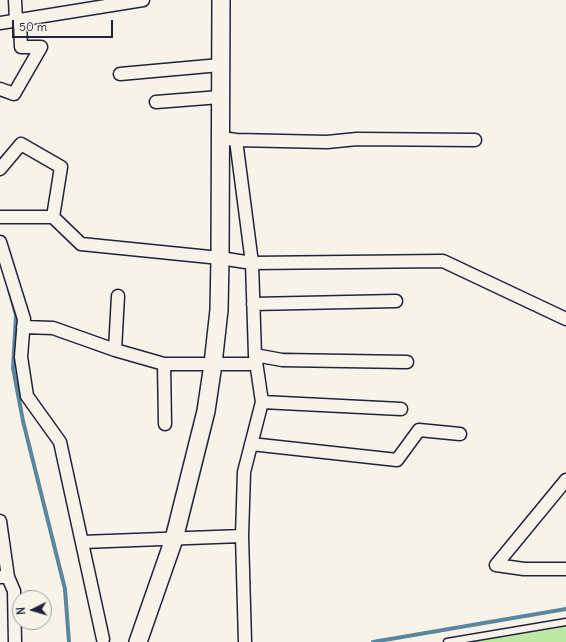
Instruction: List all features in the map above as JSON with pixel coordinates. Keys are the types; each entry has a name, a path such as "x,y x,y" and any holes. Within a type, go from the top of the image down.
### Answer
{"street":[{"path":"0,89 14,94 41,47 21,47 15,0"},
{"path":"0,23 143,0"},
{"path":"221,0 220,97 252,263 256,360 262,402 244,472 242,536 245,642"},
{"path":"120,74 220,65"},
{"path":"156,102 220,97"},
{"path":"228,139 327,142 357,139 475,140"},
{"path":"138,642 174,539 206,411 219,310 220,258 228,139"},
{"path":"0,169 21,144 61,167 53,217"},
{"path":"0,217 53,217 81,244 220,258 252,263 443,261 566,319"},
{"path":"0,242 24,318 21,357 27,396 60,442 103,639"},
{"path":"115,350 118,296"},
{"path":"253,304 396,301"},
{"path":"23,327 53,328 115,350 164,364 212,364 256,360 407,362"},
{"path":"164,364 165,424"},
{"path":"262,402 401,409"},
{"path":"251,444 397,460 419,430 460,434"},
{"path":"566,480 496,565 524,569 566,569"},
{"path":"0,522 4,577 14,591 14,642"},
{"path":"82,542 242,536"}],"lane":[{"path":"447,642 566,622"}],"green space":[{"path":"566,625 566,642 469,642"}],"waterway":[{"path":"9,289 16,315 13,368 23,421 65,589 69,642"},
{"path":"373,642 566,609"}]}
